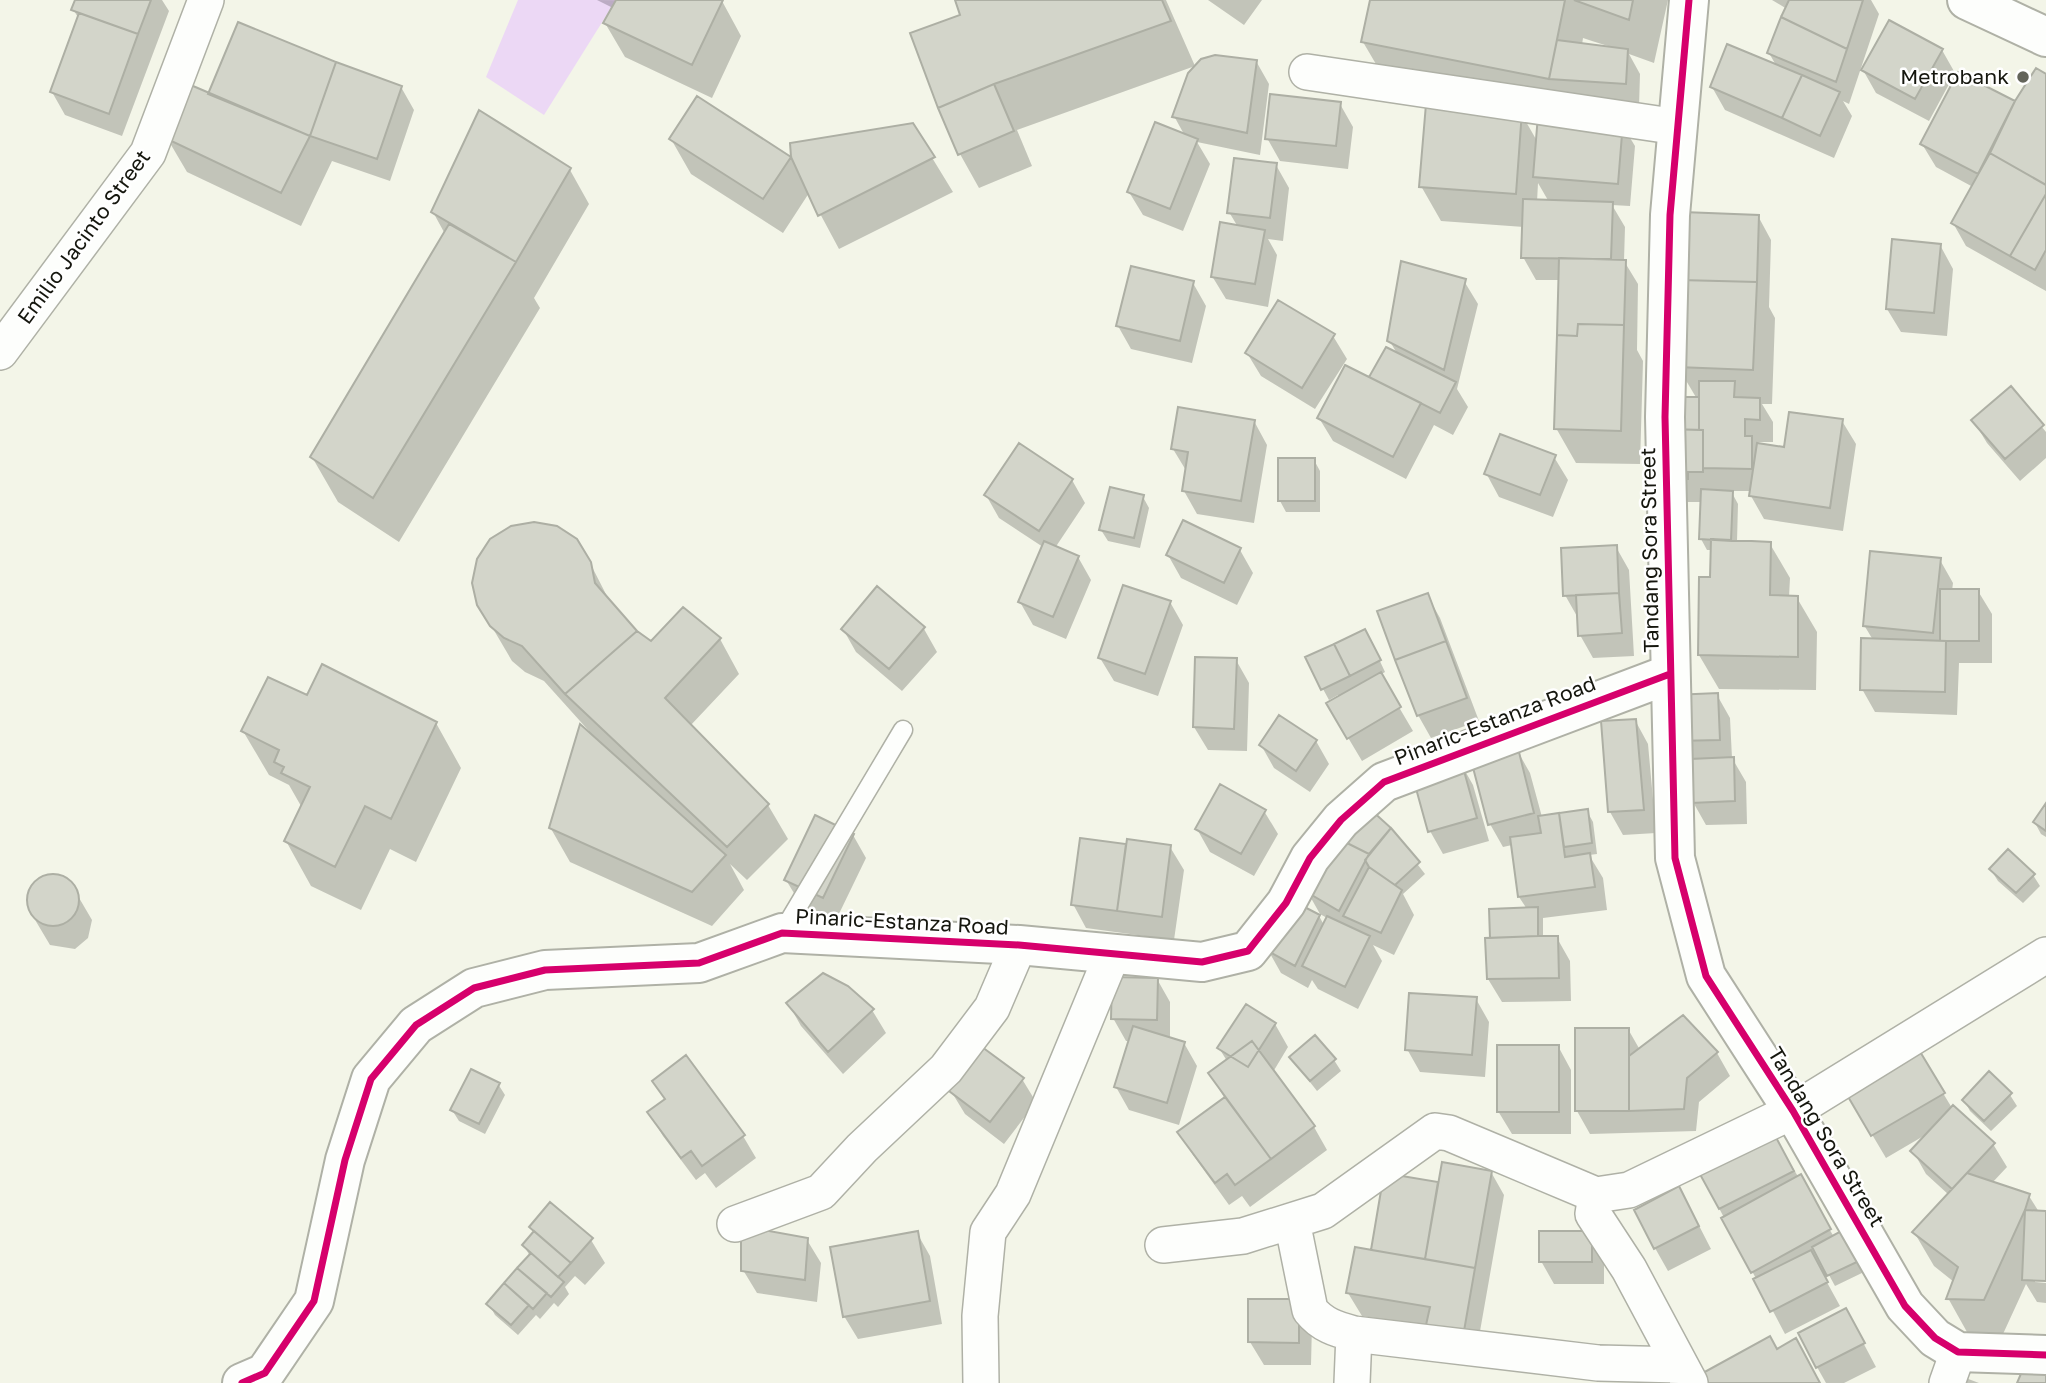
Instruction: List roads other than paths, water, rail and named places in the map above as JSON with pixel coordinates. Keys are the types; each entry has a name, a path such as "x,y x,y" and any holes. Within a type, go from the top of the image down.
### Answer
{"street":[{"name":"Emilio Jacinto Street","path":"0,352 148,153 206,0"},
{"name":"Tandang Sora Street","path":"1689,0 1670,215 1665,417 1675,858 1706,976 1793,1111 1905,1306 1935,1338 1953,1368"},
{"path":"1967,0 2046,37"},
{"path":"1307,72 1678,127"},
{"name":"Pinaric-Estanza Road","path":"242,1383 265,1373 314,1301 345,1160 371,1080 416,1025 474,988 545,970 699,963 782,933 1019,945 1202,962 1248,951 1286,903 1310,858 1341,820 1384,782 1670,674"},
{"path":"735,1224 821,1192 862,1148 946,1069 992,1008 1019,945"},
{"path":"981,1383 980,1316 988,1232 1013,1194 1112,955"},
{"path":"1163,1245 1243,1236 1324,1210 1435,1131 1450,1133 1596,1195 1629,1190 1793,1111 2046,955"},
{"path":"1596,1195 1593,1214 1629,1269 1685,1374"},
{"path":"1292,1221 1310,1310 1318,1321 1354,1334 1685,1374"},
{"path":"1352,1383 1354,1334"},
{"path":"1953,1368 2046,1355"}],"lane":[{"path":"782,933 903,730"}],"place":[{"name":"Metrobank","path":"2023,77"}]}
